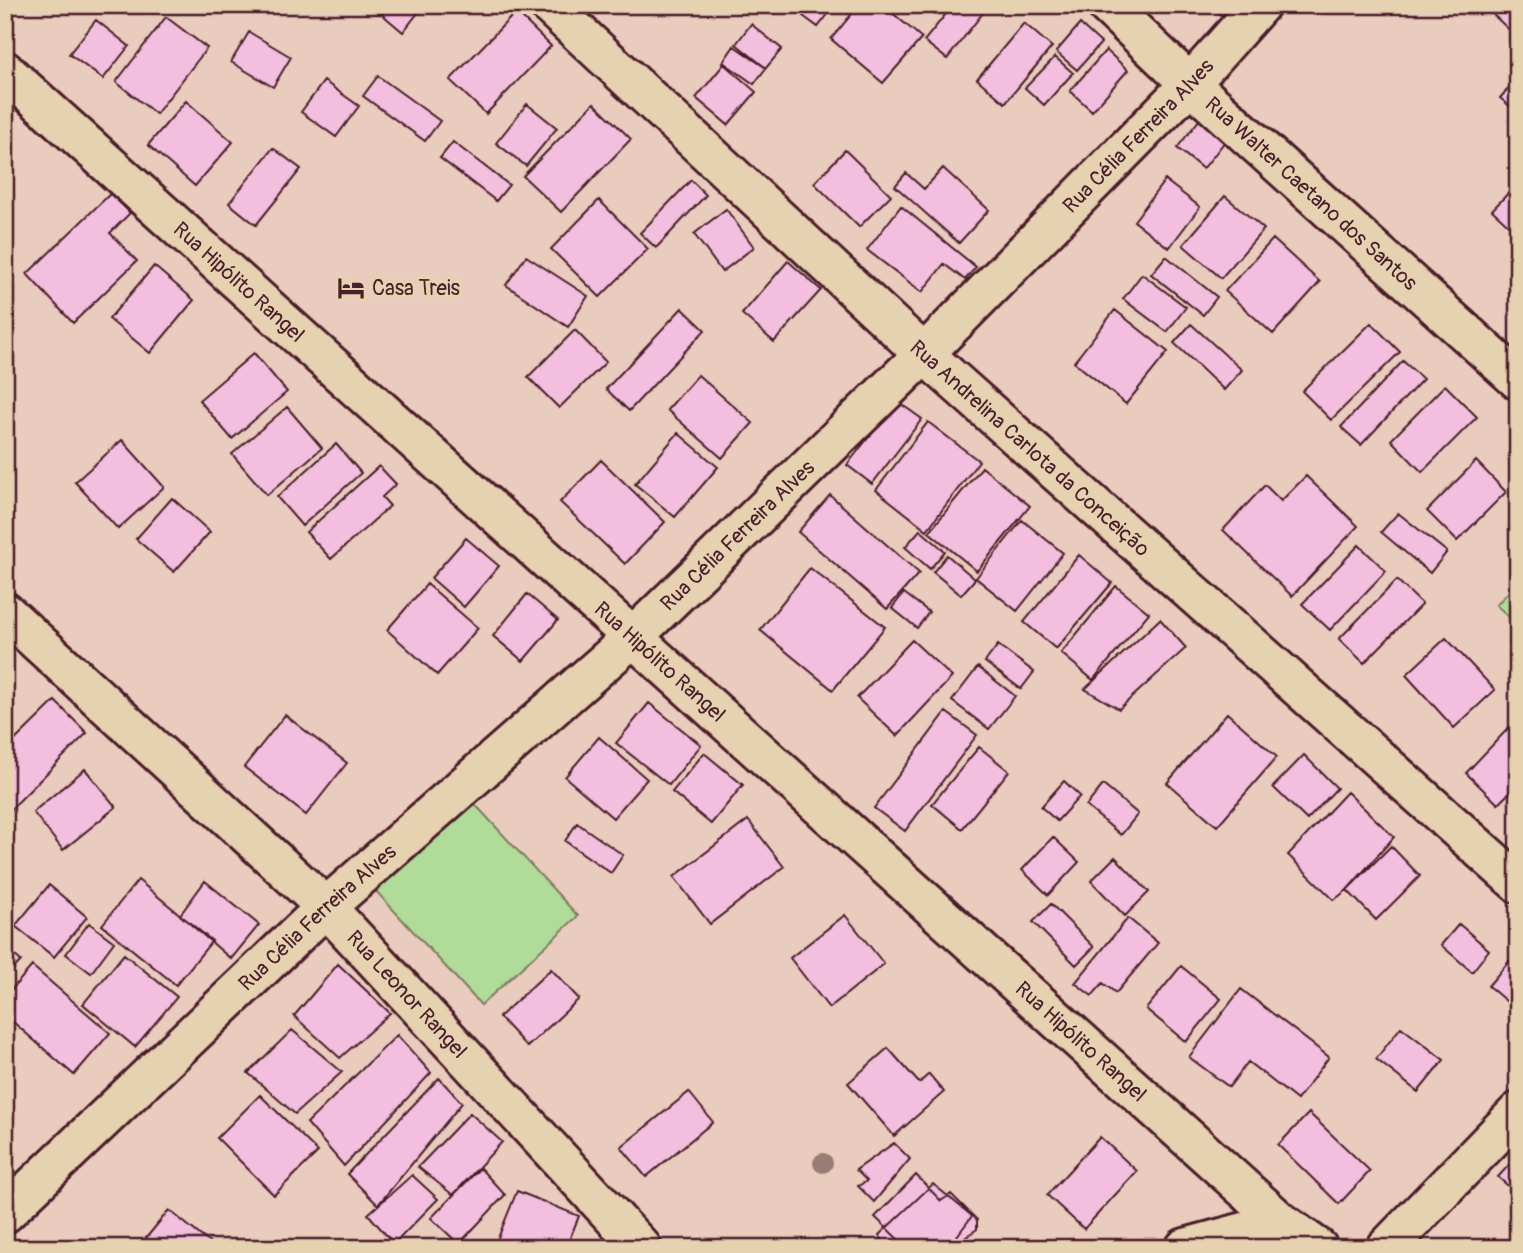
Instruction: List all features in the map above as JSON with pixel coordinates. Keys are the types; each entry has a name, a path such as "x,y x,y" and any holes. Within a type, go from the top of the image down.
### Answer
{"street":[{"name":"Rua Andrelina Carlota da Conceição","path":"549,5 924,354 1518,883"},
{"name":"Rua Walter Caetano dos Santos","path":"1107,5 1518,380"},
{"name":"Rua Célia Ferreira Alves","path":"12,1194 326,907 632,638 924,354 1191,84 1260,5"},
{"name":"Rua Hipólito Rangel","path":"5,71 1282,1222 1318,1248"},
{"name":"Rua Leonor Rangel","path":"5,611 326,907 642,1248"},
{"path":"1386,1248 1518,1112"},
{"path":"1185,1248 1282,1222"}],"green space":[{"path":"1518,582 1518,625 1496,605"},
{"path":"472,801 578,916 481,1005 375,890"}],"building":[{"path":"371,5 424,5 403,32"},
{"path":"796,5 819,5 829,13 818,27 803,16 805,12"},
{"path":"859,5 883,5 922,38 883,83 831,39"},
{"path":"953,5 989,5 947,59 924,41"},
{"path":"1209,5 1237,5 1226,19"},
{"path":"1493,5 1518,5 1518,38 1488,10"},
{"path":"516,12 551,46 486,114 450,80"},
{"path":"166,17 207,48 156,114 116,82"},
{"path":"96,20 129,46 103,79 69,54"},
{"path":"1024,23 1052,47 1005,103 977,79"},
{"path":"751,24 782,49 766,68 736,44"},
{"path":"1080,24 1101,43 1077,70 1056,52"},
{"path":"249,32 291,57 273,87 231,62"},
{"path":"734,46 766,68 754,84 723,62"},
{"path":"1106,50 1128,70 1092,111 1070,91"},
{"path":"1055,57 1073,73 1044,105 1025,88"},
{"path":"724,64 756,92 728,125 696,98"},
{"path":"378,76 440,121 425,141 363,96"},
{"path":"1518,78 1518,113 1500,98"},
{"path":"324,81 359,106 336,137 301,112"},
{"path":"186,101 233,142 195,186 148,145"},
{"path":"594,103 631,139 561,212 523,176"},
{"path":"527,104 557,128 526,166 496,143"},
{"path":"1200,119 1226,140 1203,169 1177,148"},
{"path":"453,142 509,185 496,201 440,158"},
{"path":"273,148 301,169 256,225 229,203"},
{"path":"845,150 891,195 859,227 814,183"},
{"path":"943,168 989,210 959,243 895,186 906,173 924,189"},
{"path":"691,180 706,195 656,248 640,233"},
{"path":"1165,180 1200,207 1169,248 1134,221"},
{"path":"1518,183 1518,234 1492,210"},
{"path":"111,193 130,213 110,233 137,261 73,323 27,274"},
{"path":"1225,196 1264,229 1221,278 1183,245"},
{"path":"599,200 648,249 600,297 551,249"},
{"path":"901,206 976,267 965,280 944,264 922,292 867,250"},
{"path":"726,209 754,247 722,272 694,234"},
{"path":"1273,239 1320,282 1273,334 1225,291"},
{"path":"526,256 588,296 568,327 506,285"},
{"path":"1166,256 1217,297 1203,315 1151,274"},
{"path":"788,261 821,290 774,342 742,314"},
{"path":"154,266 194,300 150,353 109,319"},
{"path":"1142,274 1186,307 1167,332 1123,299"},
{"path":"682,308 705,330 629,411 606,389"},
{"path":"1115,310 1168,352 1126,404 1074,362"},
{"path":"1371,323 1400,352 1331,420 1302,391"},
{"path":"1191,324 1242,370 1224,390 1174,343"},
{"path":"575,330 606,362 559,408 528,377"},
{"path":"254,353 287,392 232,439 199,400"},
{"path":"1403,361 1423,379 1361,445 1341,427"},
{"path":"698,375 753,423 722,458 667,410"},
{"path":"1445,385 1477,417 1422,472 1391,440"},
{"path":"897,401 922,419 872,484 847,465"},
{"path":"287,407 322,448 267,495 232,454"},
{"path":"928,422 979,461 927,530 876,490"},
{"path":"678,433 718,467 675,517 635,484"},
{"path":"122,440 164,487 118,529 75,482"},
{"path":"336,444 361,473 302,526 277,497"},
{"path":"601,460 665,522 625,564 560,502"},
{"path":"1476,461 1506,492 1457,541 1427,511"},
{"path":"379,466 396,484 382,497 390,506 331,559 306,532"},
{"path":"982,467 1030,506 977,571 929,532"},
{"path":"1306,476 1358,526 1292,596 1223,530 1265,485 1281,501"},
{"path":"830,495 919,573 887,609 798,532"},
{"path":"172,498 210,532 174,572 136,539"},
{"path":"1398,513 1447,552 1430,573 1381,532"},
{"path":"1022,520 1063,553 1017,611 976,578"},
{"path":"920,530 945,551 930,569 905,547"},
{"path":"466,538 499,566 464,607 431,578"},
{"path":"1359,545 1386,571 1330,630 1302,604"},
{"path":"947,555 975,579 961,595 933,572"},
{"path":"1079,555 1112,583 1056,649 1024,622"},
{"path":"810,568 885,627 833,690 760,630"},
{"path":"1397,580 1422,604 1364,663 1339,639"},
{"path":"427,584 478,628 437,675 387,630"},
{"path":"1116,586 1149,613 1093,680 1061,653"},
{"path":"904,593 929,612 917,628 892,608"},
{"path":"527,594 558,620 523,661 493,636"},
{"path":"1160,619 1186,648 1119,709 1085,689"},
{"path":"1446,638 1495,690 1454,728 1406,675"},
{"path":"912,640 952,677 897,736 857,698"},
{"path":"998,645 1034,672 1021,689 985,662"},
{"path":"978,667 1015,696 989,729 952,701"},
{"path":"55,701 87,733 5,815 5,750"},
{"path":"649,703 701,745 669,785 616,743"},
{"path":"946,712 977,735 905,831 874,808"},
{"path":"1227,713 1277,757 1217,826 1167,783"},
{"path":"285,715 347,763 306,815 244,767"},
{"path":"1518,718 1518,784 1498,804 1466,773"},
{"path":"599,737 647,779 613,818 565,777"},
{"path":"979,747 1009,771 962,829 932,804"},
{"path":"704,753 743,785 711,824 672,792"},
{"path":"1304,755 1337,788 1307,820 1273,787"},
{"path":"85,769 116,807 63,850 33,812"},
{"path":"1064,781 1080,796 1057,821 1041,807"},
{"path":"1103,785 1138,814 1121,835 1086,806"},
{"path":"1347,792 1394,837 1347,890 1334,900 1288,855"},
{"path":"748,820 784,867 710,924 674,877"},
{"path":"577,823 623,855 611,873 565,841"},
{"path":"1053,837 1079,862 1048,895 1022,870"},
{"path":"1391,846 1420,876 1376,920 1347,890"},
{"path":"1115,857 1149,892 1125,916 1091,881"},
{"path":"138,880 212,941 176,985 102,925"},
{"path":"205,881 259,925 231,959 180,915"},
{"path":"49,885 87,917 54,957 15,926"},
{"path":"1051,904 1094,947 1076,965 1033,922"},
{"path":"845,915 884,964 829,1008 790,958"},
{"path":"1128,918 1158,943 1116,993 1103,983 1092,996 1075,983"},
{"path":"89,923 114,942 91,973 66,954"},
{"path":"1459,924 1489,950 1472,972 1441,945"},
{"path":"5,947 21,961 5,978"},
{"path":"1518,951 1518,1011 1488,986"},
{"path":"124,954 177,997 135,1047 83,1004"},
{"path":"338,964 390,1013 340,1058 294,1016"},
{"path":"32,966 110,1033 74,1075 5,1015 5,997"},
{"path":"1181,966 1221,999 1186,1042 1146,1009"},
{"path":"551,969 579,999 527,1047 499,1017"},
{"path":"1241,989 1329,1057 1297,1100 1248,1062 1229,1087 1189,1057"},
{"path":"1401,1027 1444,1060 1418,1092 1376,1059"},
{"path":"292,1030 342,1072 295,1114 248,1073"},
{"path":"397,1035 431,1073 344,1166 307,1123"},
{"path":"888,1048 919,1083 929,1074 944,1092 894,1136 848,1083"},
{"path":"439,1078 462,1103 378,1205 347,1174"},
{"path":"689,1092 713,1122 646,1177 621,1147"},
{"path":"260,1095 318,1152 274,1195 217,1138"},
{"path":"470,1113 502,1142 453,1195 418,1167"},
{"path":"1309,1113 1370,1171 1339,1204 1278,1145"},
{"path":"1100,1137 1137,1171 1084,1229 1047,1195"},
{"path":"894,1143 910,1159 874,1202 858,1186 867,1181 856,1170"},
{"path":"1518,1155 1518,1195 1498,1177"},
{"path":"480,1168 505,1195 459,1244 431,1218"},
{"path":"412,1175 438,1199 394,1244 368,1214"},
{"path":"916,1175 941,1201 951,1194 977,1220 977,1229 951,1248 907,1248 875,1217"},
{"path":"933,1184 972,1216 948,1248 887,1248 879,1235"},
{"path":"517,1191 579,1216 566,1248 494,1248"},
{"path":"169,1210 216,1248 147,1248 142,1243"}],"place":[{"name":"Casa Treis","path":"351,288"}]}
